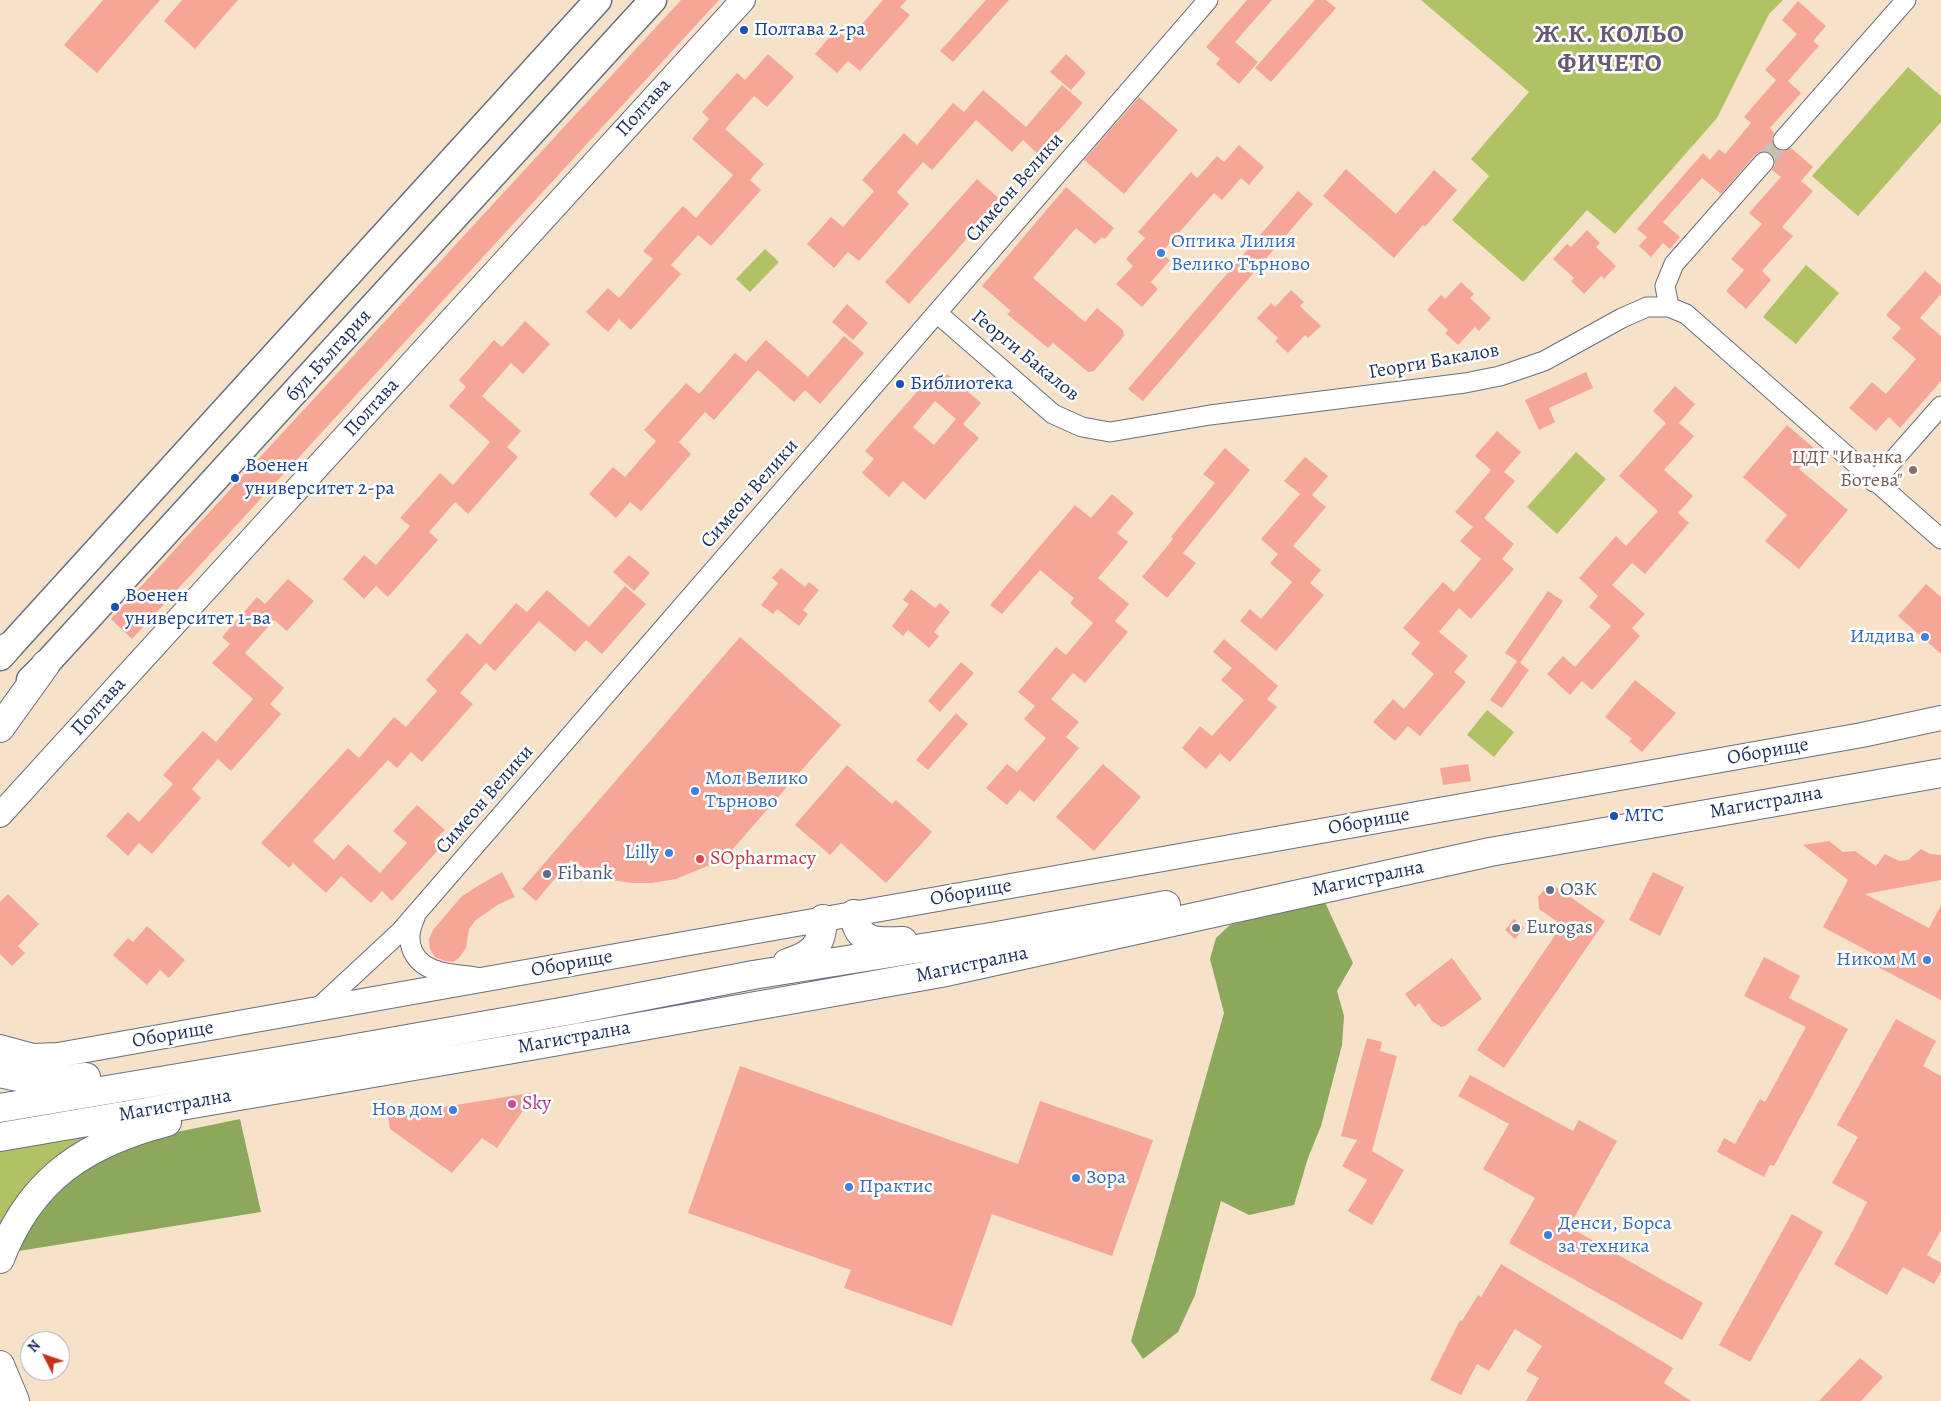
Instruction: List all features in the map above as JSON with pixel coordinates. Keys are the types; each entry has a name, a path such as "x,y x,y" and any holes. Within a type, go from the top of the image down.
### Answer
{"main road":[{"name":"бул.България","path":"3,653 598,0"},
{"name":"бул.България","path":"0,708 46,664 653,0"},
{"path":"0,728 46,664"},
{"name":"Магистрална","path":"0,1137 341,1064 525,1047 941,972 1490,852 1941,773"},
{"path":"0,1258 10,1233 28,1204 61,1170 86,1153 153,1126 341,1064 572,1010 753,975 997,936 1205,898 1490,852"},
{"path":"854,914 856,928 860,933 875,941 997,936"},
{"path":"753,975 797,960 812,952 821,939 823,919"},
{"path":"0,1073 21,1078 51,1081 341,1064"},
{"path":"0,1108 341,1064"},
{"path":"0,1365 16,1401"}],"street":[{"name":"Полтава","path":"0,815 743,0"},
{"name":"Симеон Велики","path":"317,1009 400,932 418,912 1208,0"},
{"path":"1783,140 1906,0"},
{"path":"1764,162 1674,264 1665,286 1669,307 1686,314 1874,482 1941,539"},
{"name":"Георги Бакалов","path":"937,313 1053,414 1082,427 1110,432 1210,415 1421,390 1500,376 1544,361 1622,318 1647,307 1669,307"},
{"path":"1874,482 1941,406"},
{"name":"Оборище","path":"0,1047 33,1056 58,1055 1852,737 1941,718"},
{"path":"418,912 408,935 411,950 424,964 441,972 488,979"}],"green space":[{"path":"1421,0 1783,0 1769,14 1717,118 1615,234 1587,210 1523,282 1452,220 1489,176 1471,159 1529,92"},
{"path":"1908,67 1941,96 1941,122 1858,216 1812,176"},
{"path":"765,249 779,262 750,292 736,279"},
{"path":"1806,265 1839,293 1796,344 1763,317"},
{"path":"1576,452 1606,479 1557,534 1527,507"},
{"path":"1487,710 1514,732 1494,757 1467,735"},
{"path":"1324,900 1353,963 1337,991 1344,1016 1342,1045 1321,1126 1308,1158 1294,1205 1249,1215 1221,1201 1195,1295 1178,1332 1143,1359 1131,1341 1224,1013 1210,959 1216,938 1230,925"},
{"path":"240,1119 261,1212 19,1251 37,1209 85,1169 148,1138"},
{"path":"114,1128 0,1239 0,1149"}],"building":[{"path":"103,0 160,0 97,73 64,45"},
{"path":"182,0 238,0 195,49 164,21"},
{"path":"681,0 719,0 132,639 111,619"},
{"path":"883,0 907,0 900,7 910,15 860,71 848,61 837,73 815,54 836,30 848,40"},
{"path":"986,0 1009,0 953,62 940,51"},
{"path":"1247,0 1272,0 1235,42 1258,62 1239,84 1216,64 1220,59 1206,47"},
{"path":"1315,0 1326,0 1336,8 1271,82 1255,68"},
{"path":"1798,1 1826,26 1813,41 1819,46 1788,81 1801,93 1770,128 1774,133 1772,138 1775,148 1781,151 1791,148 1813,167 1801,181 1813,191 1782,227 1793,236 1762,271 1771,280 1746,309 1726,291 1744,270 1731,259 1762,224 1749,213 1781,177 1772,170 1775,165 1775,159 1771,153 1761,151 1756,154 1721,194 1702,178 1663,222 1680,237 1670,249 1663,243 1651,257 1639,246 1647,237 1637,229 1703,153 1710,160 1719,149 1725,154 1751,123 1744,117 1776,80 1765,70 1797,34 1782,20"},
{"path":"768,54 794,77 767,107 754,96 725,129 764,164 750,180 761,190 711,246 698,235 671,265 681,274 631,330 619,319 608,332 586,312 608,288 619,298 653,259 643,251 683,206 696,218 733,175 692,139 709,119 702,112 737,73 745,80"},
{"path":"1066,54 1086,73 1071,90 1050,72"},
{"path":"1062,85 1083,103 1038,154 1023,140 1012,152 976,120 932,170 923,162 897,192 909,204 859,261 848,252 834,268 807,244 831,217 843,227 874,191 862,180 904,133 917,145 953,103 964,112 983,90 1026,127"},
{"path":"1139,97 1178,130 1124,194 1084,160"},
{"path":"1239,145 1264,167 1249,185 1241,178 1222,200 1214,193 1161,253 1170,260 1151,282 1158,289 1142,307 1116,284 1133,266 1126,259 1145,238 1138,232 1191,172 1197,178 1217,156 1224,162"},
{"path":"1346,169 1396,214 1434,170 1457,190 1425,227 1423,225 1394,258 1323,196"},
{"path":"977,179 1001,200 909,304 885,282"},
{"path":"1066,187 1114,228 1105,239 1102,237 1095,244 1076,228 1033,278 1085,322 1097,308 1123,330 1124,336 1094,371 1088,372 1053,343 1048,348 1007,314 1011,311 982,286"},
{"path":"1298,191 1313,204 1143,401 1128,389"},
{"path":"1587,230 1600,243 1596,247 1616,266 1604,279 1601,276 1584,294 1571,281 1574,278 1553,259 1567,244 1571,247"},
{"path":"1925,271 1941,285 1941,294 1920,318 1941,336 1941,381 1900,428 1889,417 1876,431 1849,408 1872,382 1886,394 1916,359 1892,338 1901,328 1886,315"},
{"path":"1461,282 1474,294 1470,298 1491,318 1479,331 1475,327 1458,345 1445,333 1448,330 1427,310 1441,295 1445,299"},
{"path":"1291,290 1304,302 1300,306 1321,326 1308,338 1305,335 1288,353 1275,341 1278,338 1257,318 1271,303 1275,307"},
{"path":"847,304 868,323 853,340 832,322"},
{"path":"525,321 550,344 523,374 511,363 482,396 521,431 507,447 518,457 468,514 455,502 429,532 438,540 388,597 376,586 364,599 343,579 364,555 376,565 410,526 400,518 440,473 453,485 490,442 449,406 466,387 459,380 494,340 502,347"},
{"path":"844,336 864,353 820,404 805,390 794,402 758,370 714,420 705,412 679,442 691,454 641,511 630,502 616,518 589,494 613,467 625,477 656,441 644,430 686,383 699,394 735,353 746,362 766,340 808,377"},
{"path":"1586,372 1593,388 1549,408 1555,422 1539,430 1525,400"},
{"path":"947,374 981,403 963,424 979,438 925,500 903,481 889,497 862,473 874,459 865,451 930,377 938,384","holes":["935,401 956,419 934,445 913,427"]},
{"path":"1675,386 1695,404 1679,423 1694,436 1664,470 1693,496 1678,513 1689,523 1645,574 1632,563 1612,585 1645,614 1632,628 1640,636 1592,690 1582,681 1570,695 1547,674 1563,656 1575,667 1611,626 1589,607 1598,596 1579,578 1616,536 1626,546 1658,511 1619,476 1666,423 1653,411"},
{"path":"1787,425 1815,449 1799,469 1848,510 1799,569 1765,541 1787,515 1743,477"},
{"path":"1497,431 1521,452 1504,472 1515,481 1484,518 1514,544 1502,559 1514,569 1471,619 1459,608 1439,632 1468,656 1454,672 1466,682 1420,736 1408,726 1395,741 1373,722 1393,699 1404,709 1434,674 1411,654 1420,643 1403,628 1443,582 1454,592 1481,559 1460,541 1473,527 1455,512 1491,470 1475,456"},
{"path":"1225,448 1250,470 1183,553 1196,563 1167,598 1142,577 1173,539 1171,537 1215,483 1203,474"},
{"path":"1305,457 1328,476 1312,495 1326,507 1293,546 1321,570 1310,583 1324,595 1276,651 1240,621 1250,609 1261,619 1292,582 1270,563 1278,554 1261,539 1300,494 1284,481"},
{"path":"1112,494 1134,513 1117,533 1128,542 1098,578 1129,604 1115,621 1128,632 1085,683 1073,673 1051,699 1079,722 1066,737 1079,748 1034,802 1020,790 1007,805 986,788 1007,764 1017,772 1046,738 1024,719 1035,706 1018,692 1056,647 1066,655 1093,623 1070,603 1074,598 1040,570 1002,614 990,605 1075,505 1091,518"},
{"path":"629,555 650,573 634,591 613,572"},
{"path":"781,568 805,587 809,582 819,590 803,610 808,614 799,626 777,609 773,614 761,605 778,583 772,578"},
{"path":"288,579 314,601 287,631 274,620 245,653 284,688 270,704 281,714 231,771 218,759 192,789 201,798 152,854 139,843 128,856 106,836 128,812 139,822 173,784 163,775 203,731 216,742 253,699 212,663 230,644 222,637 257,597 265,604"},
{"path":"1926,584 1941,597 1941,654 1898,616"},
{"path":"625,586 646,604 602,654 586,640 575,652 539,621 495,671 486,663 460,693 473,704 422,762 411,752 397,768 388,760 313,841 334,860 348,844 380,873 407,843 393,831 417,805 445,830 433,842 440,848 392,901 382,891 371,903 341,876 326,893 293,863 289,868 261,843 348,748 359,758 394,717 406,727 437,691 426,680 467,633 480,645 516,603 527,612 547,590 589,627"},
{"path":"911,589 935,608 940,603 950,612 934,632 939,636 929,648 908,630 903,636 892,626 909,604 903,600"},
{"path":"1548,591 1563,601 1520,663 1529,670 1502,708 1490,700 1517,661 1505,653"},
{"name":"Мол Велико Търново","path":"740,637 841,725 732,850 717,862 676,879 652,883 632,883 611,880 596,875 571,860 536,901 522,889"},
{"path":"1224,639 1278,686 1267,699 1277,707 1230,762 1220,753 1206,769 1182,748 1200,726 1212,736 1244,700 1221,680 1232,668 1213,652"},
{"path":"961,662 974,673 940,712 928,701"},
{"path":"1635,680 1676,713 1642,752 1629,741 1632,739 1605,717"},
{"path":"956,713 968,724 928,770 916,760"},
{"path":"1103,764 1141,797 1094,851 1056,817"},
{"path":"1468,764 1471,781 1443,785 1440,768"},
{"path":"847,765 892,804 896,800 932,832 886,883 841,843 830,855 795,825"},
{"path":"1829,841 1843,852 1855,851 1876,866 1885,854 1899,861 1908,860 1921,849 1930,854 1941,855 1941,880 1865,894 1929,928 1941,905 1941,1000 1878,967 1883,959 1823,927 1848,880 1803,845"},
{"path":"502,872 515,897 499,904 476,920 469,929 466,948 459,958 453,962 435,957 430,949 429,939 433,930 461,897"},
{"path":"1653,872 1684,887 1660,936 1629,920"},
{"path":"1550,883 1605,921 1504,1068 1477,1050 1562,925 1539,909 1538,897"},
{"path":"8,894 39,924 18,946 25,953 12,966 0,954 0,902"},
{"path":"1514,919 1524,928 1515,939 1505,930"},
{"path":"147,926 185,960 169,978 160,970 147,985 113,955 128,938 133,942"},
{"path":"1764,957 1800,976 1789,998 1848,1029 1774,1166 1770,1165 1764,1177 1717,1152 1724,1138 1735,1144 1760,1099 1765,1102 1806,1027 1744,996"},
{"path":"1452,958 1482,999 1441,1027 1432,1021 1419,1003 1415,1007 1405,994"},
{"path":"1896,1019 1936,1041 1923,1066 1941,1076 1941,1230 1927,1255 1941,1263 1941,1272 1934,1284 1903,1267 1887,1295 1834,1264 1867,1202 1832,1183 1858,1137 1837,1125"},
{"path":"1367,1038 1382,1042 1380,1051 1397,1056 1372,1151 1404,1170 1372,1225 1348,1211 1367,1180 1342,1166 1357,1140 1341,1136"},
{"name":"Практис","path":"740,1066 1018,1164 1040,1101 1153,1140 1112,1256 992,1214 952,1326 844,1288 851,1270 688,1213"},
{"name":"Денси, Борса за техника","path":"1470,1075 1573,1131 1579,1120 1617,1141 1569,1227 1703,1303 1682,1340 1509,1243 1535,1198 1483,1169 1509,1124 1458,1096"},
{"path":"536,1092 497,1148 482,1138 452,1173 390,1129 388,1116"},
{"path":"1792,1214 1823,1232 1750,1362 1719,1345"},
{"path":"1501,1264 1673,1368 1664,1383 1691,1401 1526,1401 1539,1378 1526,1371 1542,1346 1515,1329 1489,1371 1477,1364 1461,1395 1430,1380 1460,1320 1462,1321 1478,1295 1481,1297"},
{"path":"1860,1358 1883,1377 1861,1401 1819,1401"}],"tunnel":[{"path":"1764,162 1783,140"}],"place":[{"name":"Полтава 2-ра","path":"744,30"},
{"name":"Оптика Лилия Велико Търново","path":"1161,253"},
{"name":"Библиотека","path":"900,384"},
{"name":"ЦДГ \"Иванка Ботева\"","path":"1913,470"},
{"name":"Военен университет 2-ра","path":"235,478"},
{"name":"Военен университет 1-ва","path":"115,607"},
{"name":"Илдива","path":"1925,637"},
{"name":"Мол Велико Търново","path":"695,791"},
{"name":"МТС","path":"1614,816"},
{"name":"Lilly","path":"669,853"},
{"name":"SOpharmacy","path":"700,859"},
{"name":"Fibank","path":"547,874"},
{"name":"ОЗК","path":"1550,890"},
{"name":"Eurogas","path":"1516,928"},
{"name":"Ником М","path":"1927,960"},
{"name":"Sky","path":"512,1104"},
{"name":"Нов дом","path":"453,1110"},
{"name":"Зора","path":"1076,1178"},
{"name":"Практис","path":"849,1187"},
{"name":"Денси, Борса за техника","path":"1548,1235"}],"district":[{"name":"Ж.К. КОЛЬО ФИЧЕТО","path":"1610,50"}]}
